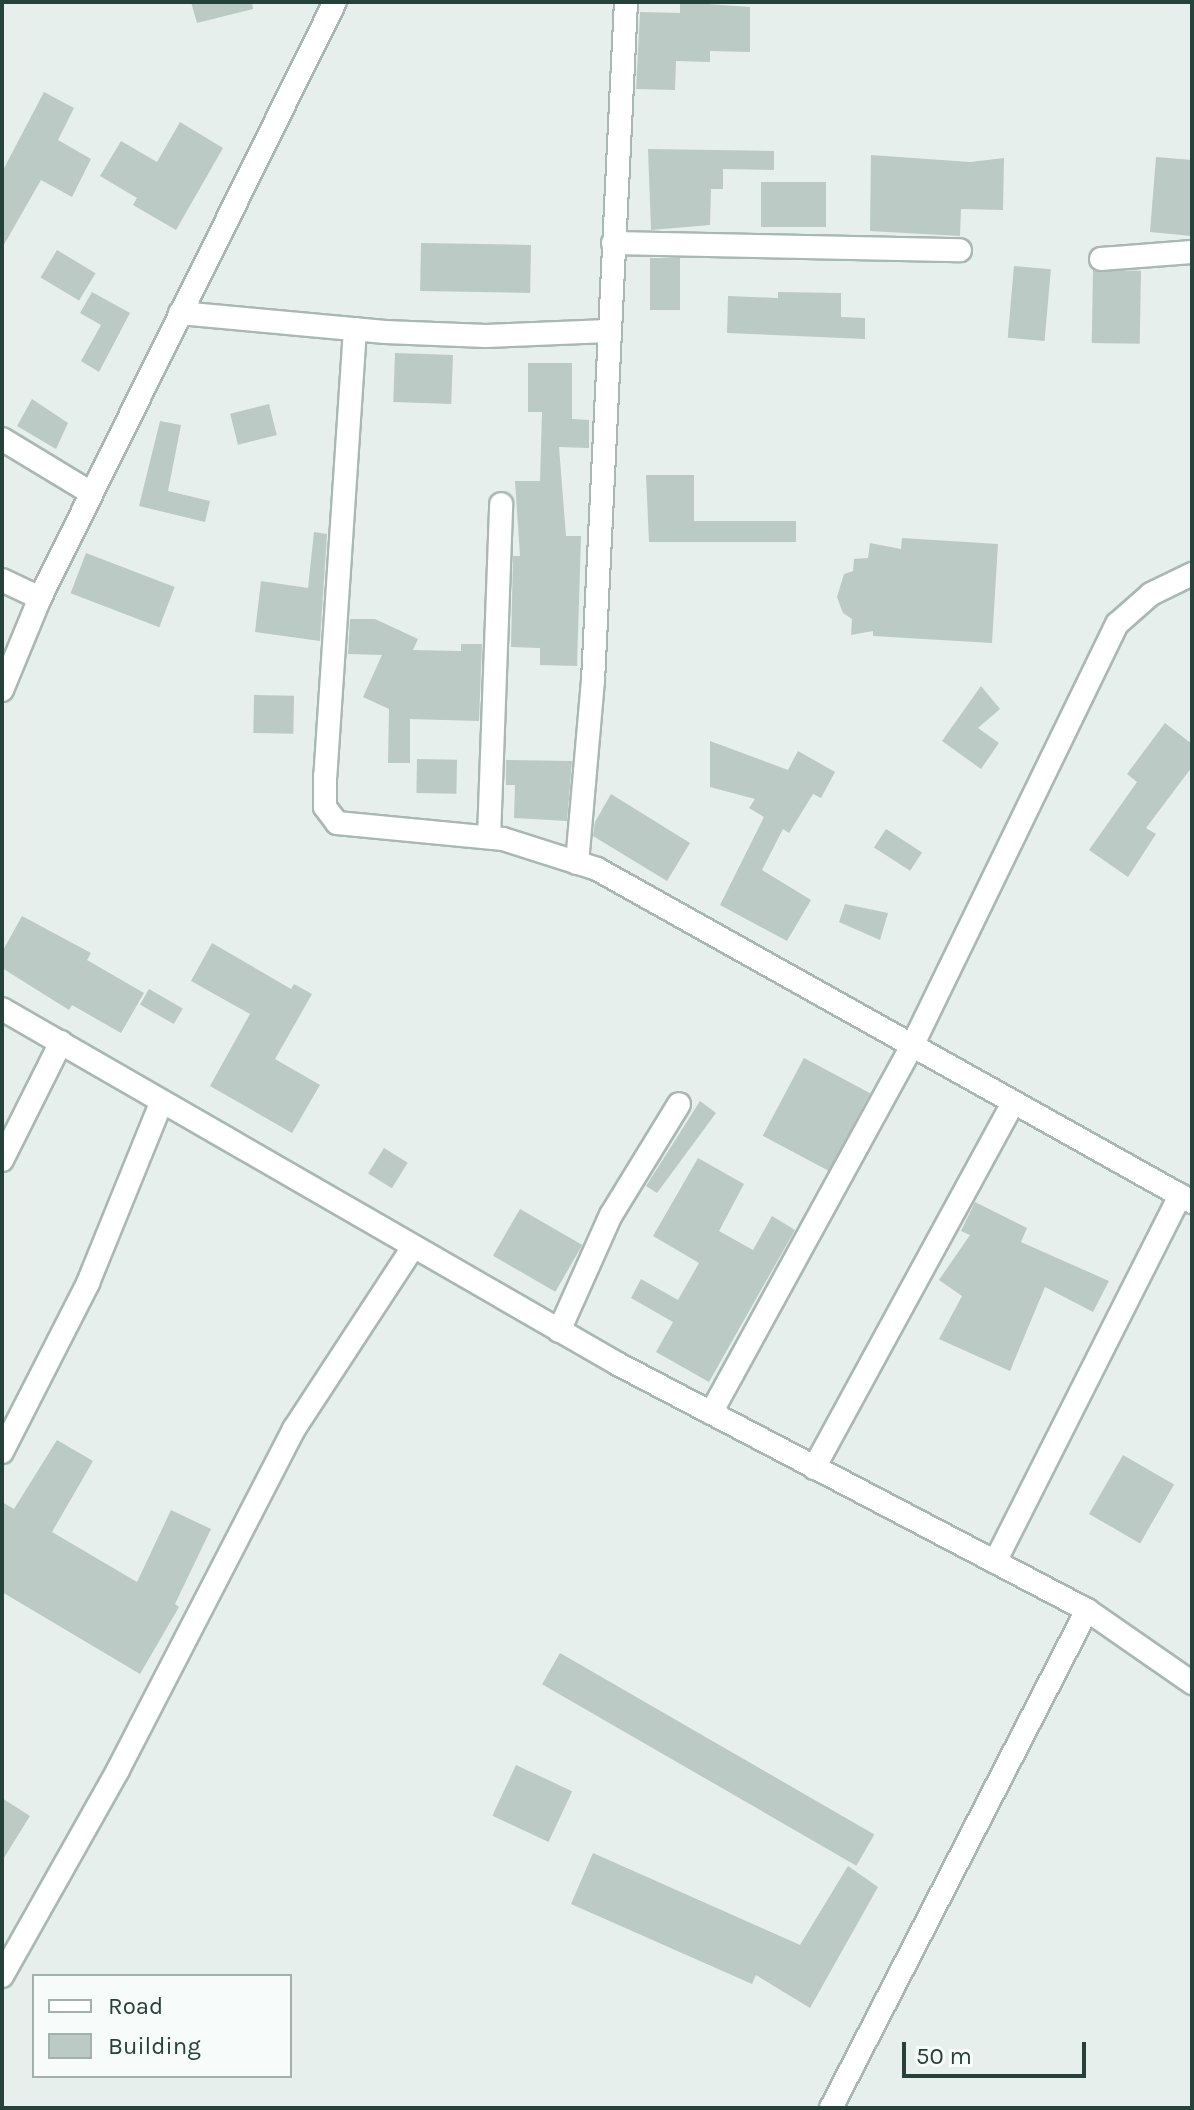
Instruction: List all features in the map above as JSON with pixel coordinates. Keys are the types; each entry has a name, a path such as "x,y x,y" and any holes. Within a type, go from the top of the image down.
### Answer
{"street":[{"path":"2,690 40,598 335,2"},
{"path":"577,863 593,681 626,2"},
{"path":"613,243 960,250"},
{"path":"1101,259 1192,252"},
{"path":"180,313 355,329 486,336 608,331"},
{"path":"355,329 325,807 337,823 359,828 489,837 577,863 1186,1198 995,1562"},
{"path":"2,439 91,493"},
{"path":"489,837 501,504"},
{"path":"711,1413 912,1046 1117,624 1151,594 1192,574"},
{"path":"2,580 40,598"},
{"path":"2,1009 559,1331 1087,1610 1192,1683"},
{"path":"2,1160 61,1042"},
{"path":"2,1452 88,1283 161,1103"},
{"path":"814,1468 1013,1103"},
{"path":"559,1331 611,1215 679,1104"},
{"path":"2,1976 118,1770 294,1429 413,1247"},
{"path":"831,2108 1087,1610"}],"building":[{"path":"191,2 252,2 253,9 197,23"},
{"path":"680,2 750,7 750,52 710,51 710,62 676,61 675,90 636,89 640,12 680,13"},
{"path":"44,92 74,108 58,140 91,159 72,197 41,180 2,248 2,172"},
{"path":"180,122 223,148 176,230 133,205 137,198 100,176 121,141 157,162"},
{"path":"648,149 774,151 774,170 723,169 723,189 711,189 710,225 651,230"},
{"path":"871,155 970,162 1004,158 1003,210 961,209 960,236 870,231"},
{"path":"1156,157 1192,160 1192,236 1150,232"},
{"path":"761,182 826,182 826,227 761,227"},
{"path":"421,243 531,245 530,293 420,291"},
{"path":"57,250 96,273 79,301 41,277"},
{"path":"650,258 680,258 680,310 650,310"},
{"path":"1014,266 1051,269 1045,341 1008,338"},
{"path":"1093,270 1141,271 1140,344 1092,343"},
{"path":"92,292 130,313 99,372 81,361 101,325 80,313"},
{"path":"778,292 841,293 841,317 865,318 865,339 727,333 728,296 778,298"},
{"path":"395,353 453,355 451,404 393,402"},
{"path":"528,363 572,363 572,419 589,420 589,448 559,447 566,536 581,536 577,666 540,665 540,648 511,647 513,556 520,556 515,481 540,481 542,412 528,412"},
{"path":"32,399 68,423 56,449 17,426"},
{"path":"269,404 277,435 238,445 230,414"},
{"path":"160,421 181,425 168,491 210,501 205,522 139,506"},
{"path":"646,475 694,475 694,521 796,521 796,542 649,542"},
{"path":"314,532 327,534 320,641 255,632 261,581 308,588"},
{"path":"902,538 998,544 992,643 873,636 873,631 851,635 852,619 843,613 837,597 844,574 853,571 854,559 868,558 870,543 901,549"},
{"path":"86,553 175,587 159,627 71,593"},
{"path":"350,619 375,619 418,639 413,650 461,651 461,644 482,644 479,721 410,719 410,763 388,763 389,709 363,697 382,655 348,654"},
{"path":"981,686 1000,709 978,728 999,743 981,769 942,741"},
{"path":"254,695 294,696 293,734 253,733"},
{"path":"1165,723 1192,744 1192,767 1146,828 1156,834 1128,877 1089,850 1137,782 1127,774"},
{"path":"710,741 788,770 798,751 835,772 821,798 813,794 789,833 783,829 762,870 811,900 787,941 720,905 764,817 749,808 755,799 710,787"},
{"path":"417,759 457,760 456,794 416,793"},
{"path":"506,760 572,761 567,821 514,818 515,785 506,785"},
{"path":"611,794 690,843 667,881 593,836 595,822"},
{"path":"886,829 922,852 910,871 874,847"},
{"path":"845,904 888,913 880,940 839,922"},
{"path":"22,916 91,953 87,960 144,993 121,1033 72,1005 69,1010 2,968 2,952"},
{"path":"212,943 291,989 294,984 312,994 275,1059 320,1085 292,1133 210,1086 250,1014 191,981"},
{"path":"149,989 183,1008 174,1024 140,1005"},
{"path":"804,1058 870,1093 829,1171 763,1136"},
{"path":"700,1101 716,1113 657,1193 646,1186"},
{"path":"384,1148 408,1163 392,1188 368,1173"},
{"path":"698,1158 744,1184 719,1231 753,1250 772,1216 795,1230 709,1382 656,1352 673,1322 631,1298 641,1279 678,1300 699,1263 653,1236"},
{"path":"975,1202 1027,1228 1021,1242 1109,1281 1093,1312 1045,1287 1010,1371 939,1339 962,1296 939,1280 970,1235 961,1231"},
{"path":"520,1209 582,1245 555,1292 493,1256"},
{"path":"57,1440 93,1461 52,1532 137,1582 171,1510 211,1529 175,1604 179,1607 140,1674 2,1592 2,1502 14,1509"},
{"path":"1123,1455 1174,1484 1140,1543 1089,1514"},
{"path":"560,1653 874,1834 856,1866 542,1684"},
{"path":"516,1765 572,1791 549,1842 492,1816"},
{"path":"2,1798 30,1816 2,1861"},
{"path":"593,1853 800,1945 848,1866 878,1887 810,2008 756,1975 752,1984 571,1904"}]}
